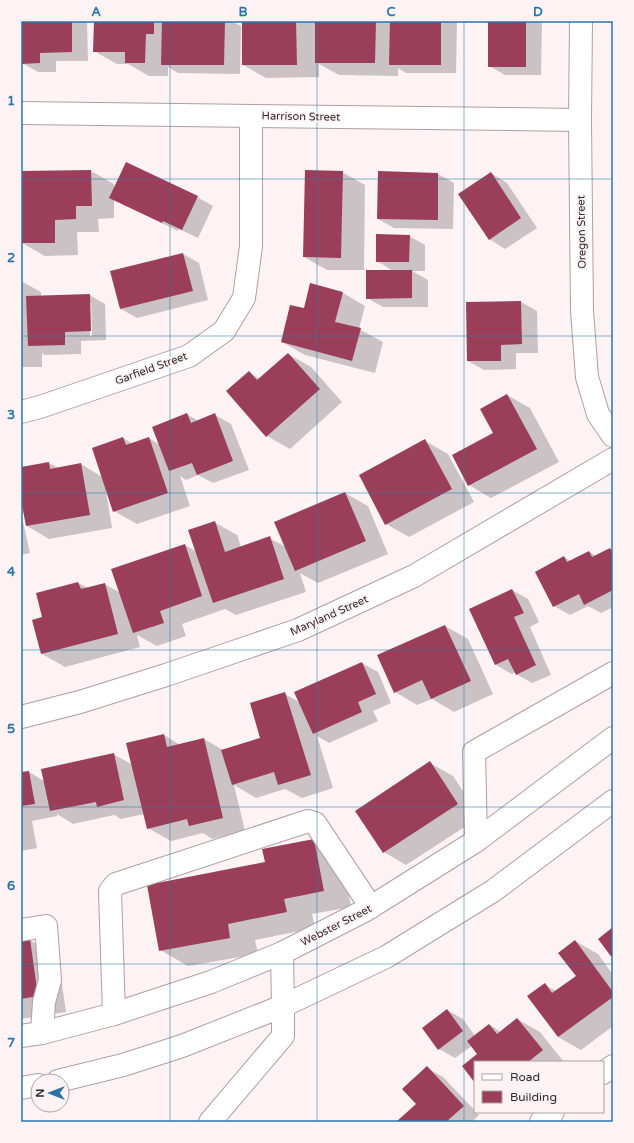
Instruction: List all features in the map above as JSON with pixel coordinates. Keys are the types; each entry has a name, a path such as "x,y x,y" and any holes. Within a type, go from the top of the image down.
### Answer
{"street":[{"name":"Oregon Street","path":"581,21 580,120 582,311 587,376 598,414 613,436"},
{"name":"Harrison Street","path":"21,114 580,120"},
{"name":"Garfield Street","path":"21,412 40,407 189,356 224,331 244,298 250,254 252,116"},
{"name":"Maryland Street","path":"21,717 80,702 166,675 298,630 414,576 613,459"},
{"path":"476,841 474,752 613,673"},
{"name":"Webster Street","path":"21,1036 114,1014 211,982 282,953 371,907 476,841 613,738"},
{"path":"70,1078 182,1046 284,1006 386,957 486,895 613,801"},
{"path":"114,1014 110,891 116,884 308,821 316,822 371,907"},
{"path":"21,930 46,926 50,980 44,1002 42,1032"},
{"path":"210,1122 283,1036 284,1006 282,953"},
{"path":"604,1072 613,1066"},
{"path":"541,1122 552,1113"}],"building":[{"path":"21,21 72,21 72,52 40,53 40,63 21,64"},
{"path":"94,21 154,21 154,34 146,34 145,63 125,63 125,52 93,52"},
{"path":"162,21 225,21 224,65 161,65"},
{"path":"242,21 296,21 297,65 242,65"},
{"path":"315,21 376,21 375,63 315,63"},
{"path":"390,21 441,21 441,65 389,65"},
{"path":"488,21 526,21 526,67 488,67"},
{"path":"126,162 198,196 182,230 163,221 162,223 109,198"},
{"path":"91,170 92,206 76,206 76,219 55,220 55,243 21,243 21,171"},
{"path":"305,170 343,171 341,258 303,257"},
{"path":"378,171 438,173 438,220 377,219"},
{"path":"491,172 521,218 489,240 458,194"},
{"path":"376,234 410,235 409,262 376,262"},
{"path":"183,253 193,291 120,309 110,271"},
{"path":"366,270 412,270 412,298 366,299"},
{"path":"310,283 343,292 335,322 361,328 352,361 281,342 290,305 304,308"},
{"path":"90,294 91,331 65,332 65,345 28,346 26,296"},
{"path":"521,301 522,344 501,345 501,361 467,361 466,302"},
{"path":"288,353 320,389 266,437 226,391 249,371 257,380"},
{"path":"507,394 537,449 468,486 452,455 493,433 480,409"},
{"path":"187,413 191,423 215,413 233,461 197,475 192,463 169,471 152,427"},
{"path":"123,437 126,445 149,437 168,493 113,512 92,448"},
{"path":"425,439 452,489 385,525 359,475"},
{"path":"49,462 50,469 81,463 90,515 26,526 21,500 21,467"},
{"path":"345,492 366,541 295,571 274,522"},
{"path":"215,521 225,552 270,536 284,579 213,603 188,530"},
{"path":"185,544 202,596 160,611 164,623 133,633 111,569"},
{"path":"610,548 613,553 613,590 584,605 579,594 553,607 535,572 564,556 567,562 589,551 592,557"},
{"path":"78,582 81,589 105,583 118,634 41,654 32,620 42,617 36,593"},
{"path":"512,589 524,613 514,617 536,665 516,675 508,659 495,665 469,609"},
{"path":"445,625 471,681 431,699 422,680 394,693 377,655"},
{"path":"362,662 376,694 358,702 362,712 313,734 294,692"},
{"path":"285,692 311,775 278,785 274,772 232,785 221,750 260,738 250,703"},
{"path":"164,734 167,747 204,738 223,818 189,826 187,819 147,829 126,743"},
{"path":"114,753 124,800 97,807 96,802 50,811 41,769"},
{"path":"430,761 458,804 383,853 355,811"},
{"path":"29,771 35,804 21,806 21,772"},
{"path":"314,839 324,891 284,899 287,912 228,924 230,938 159,951 147,885 265,862 262,849"},
{"path":"613,927 613,959 598,939"},
{"path":"30,939 38,996 21,999 21,941"},
{"path":"575,940 613,992 613,997 558,1037 527,996 545,983 552,993 576,976 558,953"},
{"path":"447,1009 463,1031 438,1050 422,1028"},
{"path":"517,1018 543,1050 529,1061 474,1061 474,1082 462,1066 477,1054 467,1041 489,1024 497,1034"},
{"path":"427,1066 464,1106 446,1122 396,1122 416,1104 402,1089"}]}
